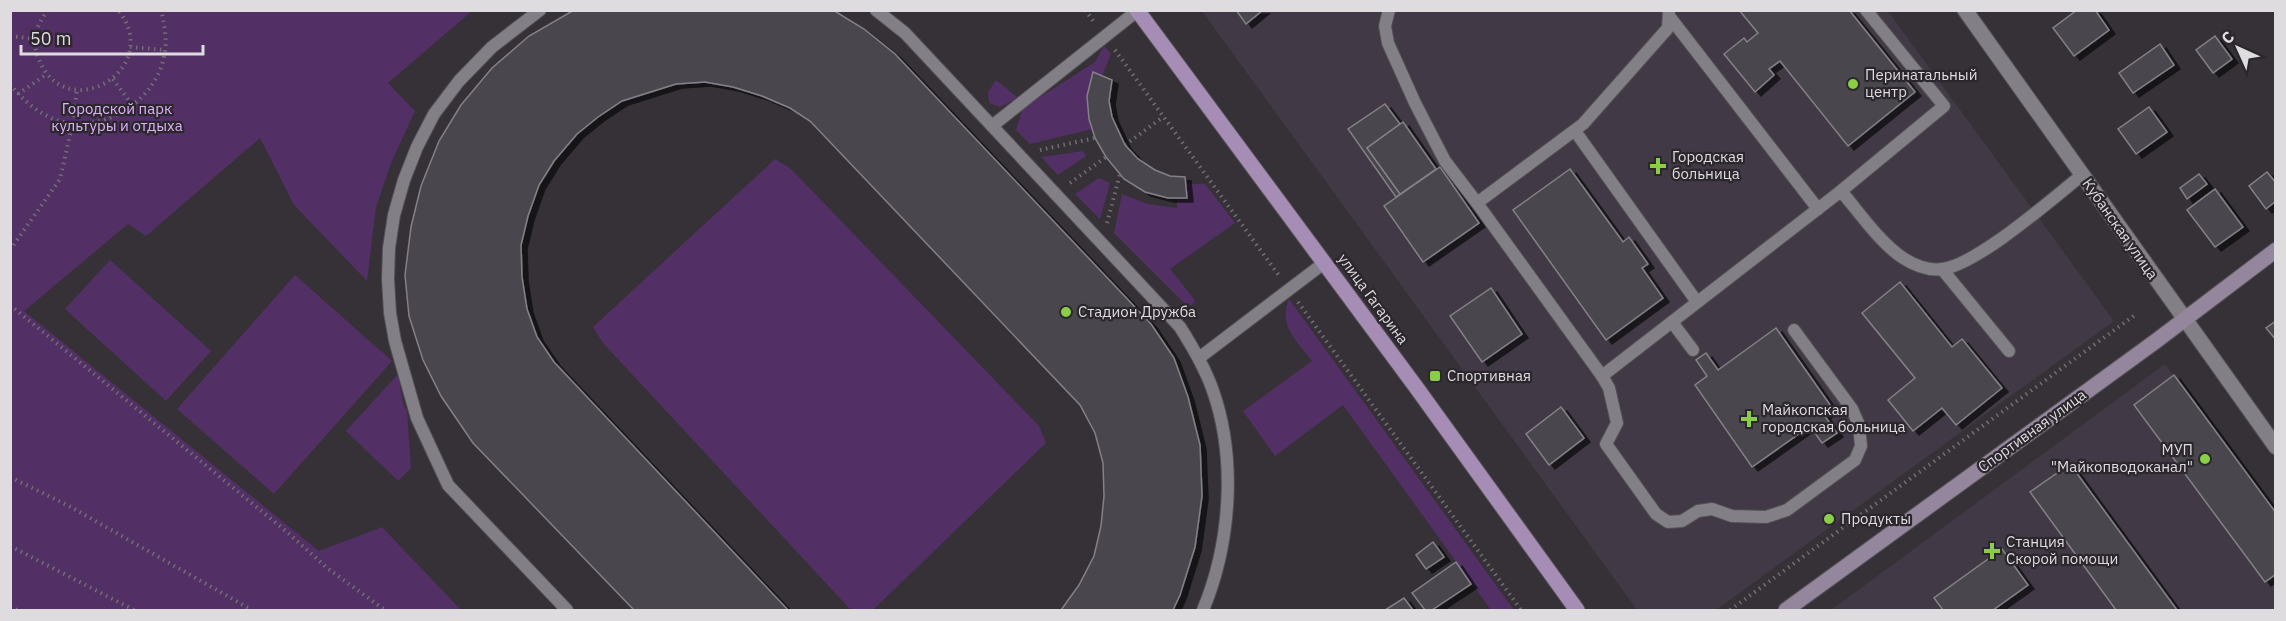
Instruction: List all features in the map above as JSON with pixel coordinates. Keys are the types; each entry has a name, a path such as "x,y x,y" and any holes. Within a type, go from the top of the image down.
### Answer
{"main road":[{"name":"улица Гагарина","path":"1137,11 1577,610"},
{"name":"Спортивная улица","path":"1786,610 2276,250"}],"street":[{"name":"Кубанская улица","path":"1965,10 2276,447"}],"lane":[{"path":"540,10 492,47 459,81 434,114 412,158 394,215 389,248 388,279 390,313 395,341 417,418 448,485 567,610"},
{"path":"876,10 905,33 1180,327 1199,358 1213,389 1226,455 1228,490 1224,530 1216,571 1203,610"},
{"path":"1389,10 1385,26 1388,43 1415,103 1446,161 1602,376 1609,388 1617,423 1606,444 1656,514 1668,522 1682,521 1698,511 1712,509 1732,516 1766,517 1787,510 1855,460 1861,446 1859,425 1851,409 1794,330"},
{"path":"1602,376 1841,191 1944,106 1866,10"},
{"path":"992,126 1137,11"},
{"path":"1477,203 1583,124 1668,28 1669,13"},
{"path":"1669,13 1818,209"},
{"path":"1575,131 1697,302"},
{"path":"1841,191 1892,250 1919,266 1942,269 1954,266 1982,252 2082,175"},
{"path":"1199,358 1324,263"},
{"path":"1942,269 2009,351"},
{"path":"1672,322 1693,350"}],"path":[{"path":"48,10 40,20 35,39 35,51 47,74 65,87 77,90 97,88 113,79 123,69 129,56 130,40 127,25 119,11"},
{"path":"10,84 26,103 51,118 74,122 107,119 133,106 152,86 163,61 165,50 166,34 161,10"},
{"path":"1085,10 1521,610"},
{"path":"10,36 35,39"},
{"path":"129,47 165,50"},
{"path":"18,94 47,74"},
{"path":"113,79 133,106"},
{"path":"10,250 60,179 74,122 77,90"},
{"path":"1125,145 1163,117"},
{"path":"1019,155 1095,138"},
{"path":"1055,194 1106,158"},
{"path":"1102,243 1120,174"},
{"path":"10,305 287,532 327,568 385,610"},
{"path":"1730,610 2135,315"},
{"path":"10,477 69,506 252,610"},
{"path":"10,546 134,610"},
{"path":"10,607 17,610"}],"shaded area":[{"name":"Городская больница","path":"1202,11 1888,11 2114,321 1716,610 1637,610"},
{"name":"МУП \"Майкопводоканал\"","path":"2165,364 2275,513 2275,610 1831,610"}],"green space":[{"name":"Городской парк культуры и отдыха","path":"11,10 472,11 388,83 415,111 391,163 376,207 367,281 294,205 260,138 146,236 128,224 24,311 319,551 382,527 461,610 11,610"},
{"path":"1104,46 1111,54 1102,76 1087,96 1092,129 1030,144 1016,130 1023,108 1095,62"},
{"path":"996,80 1018,98 1000,107 989,103 988,92"},
{"path":"1083,151 1086,156 1058,175 1041,157"},
{"path":"775,159 791,169 1039,426 1046,443 873,610 849,608 603,343 593,327"},
{"path":"1099,178 1110,183 1100,219 1075,194"},
{"path":"1186,184 1205,184 1235,223 1170,269 1195,300 1192,305 1187,306 1114,233 1122,194 1148,204 1177,208 1177,198 1187,197"},
{"path":"110,260 211,351 166,401 65,309"},
{"path":"295,275 392,361 274,494 177,409"},
{"path":"1289,299 1514,610 1491,610 1343,405 1275,456 1243,411 1312,361 1287,325 1286,309"},
{"path":"398,374 403,404 407,411 411,468 398,481 346,431"}],"building":[{"name":"Стадион Дружба","path":"574,10 833,10 864,29 895,54 1151,324 1174,358 1188,397 1200,445 1202,496 1195,547 1173,610 1061,610 1079,585 1094,556 1101,526 1104,496 1103,463 1095,433 1080,405 810,121 790,108 762,96 733,87 705,82 676,84 622,101 577,134 554,161 539,185 521,245 522,277 527,309 537,337 554,362 788,610 634,610 473,443 441,396 423,360 409,316 405,275 411,227 421,186 439,141 461,105 492,68 529,36"},
{"path":"1236,10 1263,10 1246,24"},
{"name":"Перинатальный центр","path":"1739,10 1849,10 1915,92 1848,146 1780,61 1769,69 1774,75 1755,92 1724,54 1744,38 1747,42 1758,33"},
{"path":"2077,10 2095,10 2109,30 2074,56 2053,28"},
{"path":"2215,36 2232,59 2213,73 2196,50"},
{"path":"2160,44 2174,65 2133,93 2119,73"},
{"path":"1093,72 1112,80 1109,101 1112,117 1125,145 1138,159 1155,170 1170,176 1185,177 1187,198 1168,198 1145,192 1124,179 1106,157 1095,138 1089,119 1087,96"},
{"path":"1385,104 1400,124 1367,148 1400,194 1396,197 1348,129"},
{"path":"2149,107 2167,132 2136,154 2118,129"},
{"path":"1403,122 1436,169 1400,194 1367,148"},
{"path":"1440,167 1479,223 1423,262 1384,206"},
{"path":"1570,169 1623,242 1629,237 1648,264 1642,268 1663,298 1606,340 1513,210"},
{"path":"2267,172 2276,183 2276,201 2266,209 2249,186"},
{"path":"2199,174 2207,184 2187,199 2180,188"},
{"path":"2215,189 2243,227 2215,247 2187,210"},
{"path":"1900,282 1952,347 1962,339 2002,388 1956,425 1942,408 1913,431 1888,400 1915,378 1862,313"},
{"path":"1491,288 1522,334 1482,362 1450,316"},
{"path":"2276,321 2276,340 2266,328"},
{"path":"1776,328 1833,409 1824,415 1837,433 1822,443 1810,426 1752,467 1695,385 1707,376 1696,360 1706,353 1718,370"},
{"name":"МУП \"Майкопводоканал\"","path":"2174,375 2276,513 2276,574 2265,582 2134,405"},
{"path":"1561,407 1584,438 1549,465 1526,434"},
{"path":"2070,464 2177,610 2116,610 2030,492"},
{"path":"1433,542 1444,557 1426,569 1416,555"},
{"path":"2002,549 2028,585 1993,610 1943,610 1934,598"},
{"path":"1456,562 1471,584 1432,610 1425,610 1412,593"},
{"path":"1404,598 1413,610 1385,610"}],"place":[{"name":"Перинатальный центр","path":"1853,84"},
{"name":"Городская больница","path":"1658,166"},
{"name":"Стадион Дружба","path":"1066,312"},
{"name":"Спортивная","path":"1435,376"},
{"name":"Майкопская городская больница","path":"1749,419"},
{"name":"МУП \"Майкопводоканал\"","path":"2205,459"},
{"name":"Продукты","path":"1829,519"},
{"name":"Станция Скорой помощи","path":"1992,551"}]}
